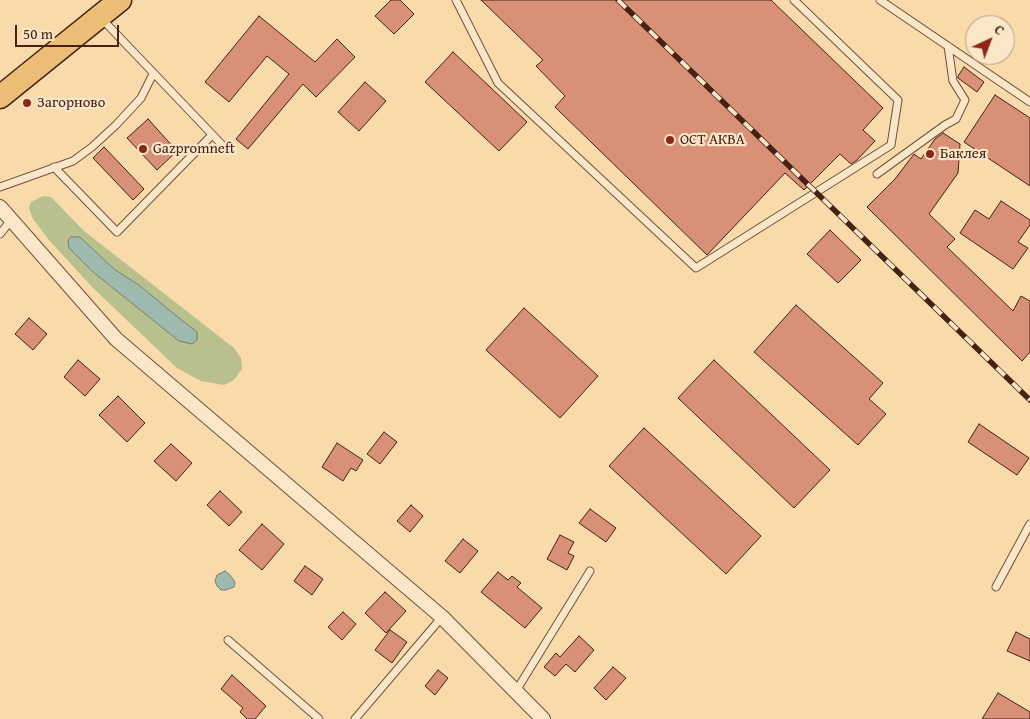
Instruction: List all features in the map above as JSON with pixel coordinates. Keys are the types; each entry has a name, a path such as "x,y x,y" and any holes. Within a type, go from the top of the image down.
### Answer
{"main road":[{"path":"0,97 120,0"}],"street":[{"path":"0,207 116,339 442,617 543,719"}],"lane":[{"path":"456,0 498,83 696,268 891,146 898,100 794,0"},
{"path":"880,0 1030,102"},
{"path":"100,17 227,150"},
{"path":"877,174 956,119 965,100 954,81 948,46"},
{"path":"0,187 72,161 92,147 141,98 154,74"},
{"path":"54,167 117,232 212,135"},
{"path":"0,234 11,220"},
{"path":"996,587 1030,524"},
{"path":"516,691 590,572"},
{"path":"355,719 442,617"},
{"path":"228,640 319,719"}],"green space":[{"path":"43,196 51,197 84,231 234,348 241,358 242,369 234,380 224,385 201,381 177,368 92,287 49,240 33,219 29,208 31,202","holes":["69,248 114,269 139,285 174,314 179,341 93,272"]}],"shaded area":[{"path":"71,237 80,237 114,269 139,285 197,332 197,340 192,344 179,341 93,272 69,248 68,240"},
{"path":"225,571 235,582 234,587 221,590 215,581 217,575"}],"building":[{"path":"391,0 400,0 414,14 394,34 375,16"},
{"path":"481,0 771,0 883,108 863,130 875,141 851,164 840,154 804,190 785,173 707,255 555,107 565,96 536,66 543,60"},
{"path":"259,16 315,62 337,39 355,57 316,97 303,84 248,149 236,139 289,74 267,56 229,102 205,82"},
{"path":"453,52 527,122 499,151 425,82"},
{"path":"964,67 984,82 977,92 958,78"},
{"path":"365,82 386,101 359,131 338,112"},
{"path":"995,95 1030,118 1030,186 964,142"},
{"path":"148,119 177,151 157,170 127,138"},
{"path":"943,133 960,144 958,173 929,214 955,239 947,247 1013,311 1021,296 1030,301 1030,352 1022,361 867,207 895,179 914,154 921,159 935,139"},
{"path":"104,147 144,189 133,200 93,158"},
{"path":"1001,201 1030,220 1030,225 1018,242 1028,248 1013,269 960,233 975,210 989,219"},
{"path":"830,230 861,260 838,283 807,254"},
{"path":"796,305 883,383 869,399 886,414 858,445 754,352"},
{"path":"524,308 598,376 560,418 486,350"},
{"path":"29,318 47,334 33,350 15,334"},
{"path":"78,360 100,379 85,396 64,377"},
{"path":"714,360 830,470 794,508 678,398"},
{"path":"118,396 145,423 127,442 99,415"},
{"path":"979,424 1029,458 1017,475 968,442"},
{"path":"644,428 761,536 726,574 609,466"},
{"path":"384,432 397,442 380,464 367,454"},
{"path":"337,443 363,460 356,471 351,468 343,481 322,467"},
{"path":"171,444 192,463 176,481 154,461"},
{"path":"220,491 242,512 229,526 207,505"},
{"path":"411,505 423,516 410,532 397,521"},
{"path":"590,509 616,528 606,542 579,523"},
{"path":"262,524 284,544 262,570 239,550"},
{"path":"560,535 574,542 568,553 574,556 567,570 547,559"},
{"path":"463,539 478,551 460,573 445,561"},
{"path":"305,566 323,579 312,595 294,581"},
{"path":"498,572 508,580 512,576 521,583 517,587 542,608 525,628 481,592"},
{"path":"385,592 406,611 386,633 365,613"},
{"path":"343,612 356,624 342,640 328,627"},
{"path":"390,630 407,642 392,663 375,650"},
{"path":"1016,632 1030,639 1030,661 1007,651"},
{"path":"579,636 594,650 575,672 566,664 555,676 544,667 556,653 560,657"},
{"path":"613,667 626,678 606,700 594,688"},
{"path":"438,670 448,678 435,695 425,686"},
{"path":"232,675 266,706 255,719 247,719 240,712 243,708 221,689"},
{"path":"998,693 1030,712 1030,719 982,719"}],"railway":[{"path":"618,0 1030,400"}],"place":[{"name":"Загорново","path":"27,103"},
{"name":"ОСТ АКВА","path":"670,140"},
{"name":"Gazpromneft","path":"143,149"},
{"name":"Баклея","path":"930,154"}]}
